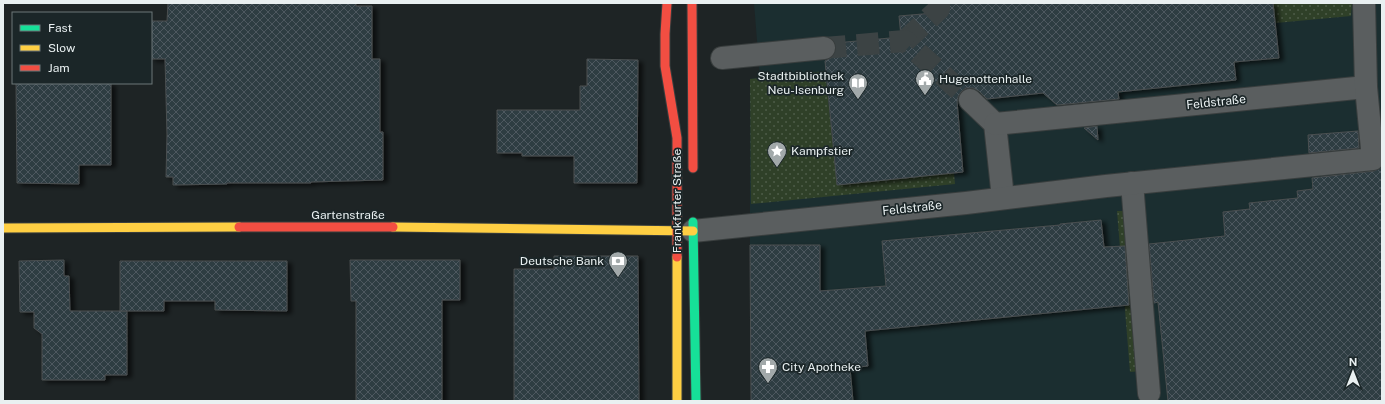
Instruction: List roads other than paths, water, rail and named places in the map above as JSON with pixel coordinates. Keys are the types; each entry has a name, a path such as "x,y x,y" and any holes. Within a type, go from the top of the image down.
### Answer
{"main road":[{"name":"Frankfurter Straße","path":"667,3 664,44 668,85 675,121 688,226 696,401"},
{"name":"Frankfurter Straße","path":"692,3 693,178"},
{"name":"Frankfurter Straße","path":"677,401 688,226"},
{"name":"Gartenstraße","path":"3,228 688,226"}],"street":[{"path":"1364,3 1366,87"},
{"path":"722,58 824,48"},
{"name":"Feldstraße","path":"688,226 1003,198 1132,183 1373,160 1366,87 995,124"},
{"path":"970,100 995,124 1003,198"},
{"path":"1132,183 1149,393"}],"tunnel":[{"path":"905,41 939,9 939,3"},
{"path":"824,48 905,41 970,100"}],"place":[{"name":"Hugenottenhalle","path":"925,96"},
{"name":"Stadtbibliothek Neu-Isenburg","path":"858,100"},
{"name":"Kampfstier","path":"777,168"},
{"name":"Deutsche Bank","path":"618,278"},
{"name":"City Apotheke","path":"768,384"}]}
